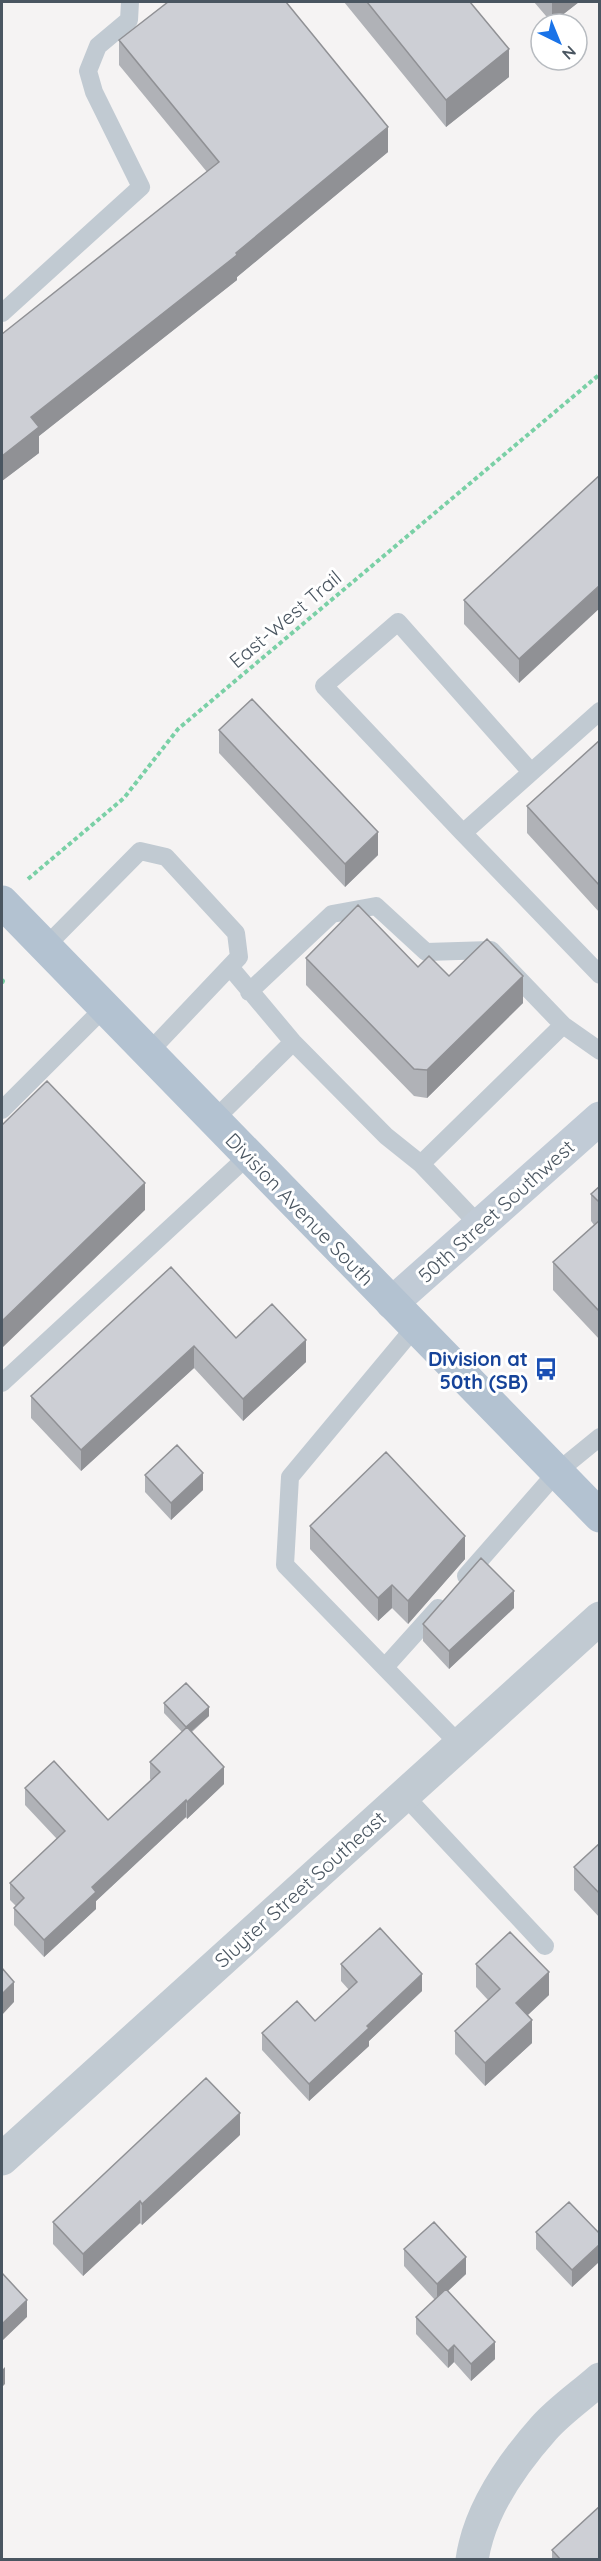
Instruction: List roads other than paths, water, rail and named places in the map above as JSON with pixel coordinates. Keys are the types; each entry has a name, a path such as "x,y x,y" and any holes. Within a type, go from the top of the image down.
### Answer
{"main road":[{"name":"Division Avenue South","path":"2,902 600,1516"}],"street":[{"name":"50th Street Southwest","path":"392,1303 600,1118"},
{"name":"Sluyter Street Southeast","path":"2,2159 600,1618"},
{"path":"472,2559 475,2538 500,2487 545,2427 600,2379"}],"lane":[{"path":"2,312 141,188 94,92 87,71 98,46 129,20 130,2"},
{"path":"531,772 398,622 324,686 600,975"},
{"path":"463,833 600,711"},
{"path":"45,947 140,851 166,857 236,933 240,957 148,1053"},
{"path":"249,992 332,914 376,906 426,952 491,950 563,1025 600,1051"},
{"path":"230,967 293,1042 386,1136 421,1164 479,1225"},
{"path":"2,1110 104,1008"},
{"path":"421,1164 563,1025"},
{"path":"213,1120 293,1042"},
{"path":"2,1383 248,1156"},
{"path":"415,1327 290,1477 285,1565 460,1745"},
{"path":"385,1667 557,1473 600,1437"},
{"path":"404,1795 545,1946"}],"place":[{"name":"Division at 50th (SB)","path":"546,1369"}]}
